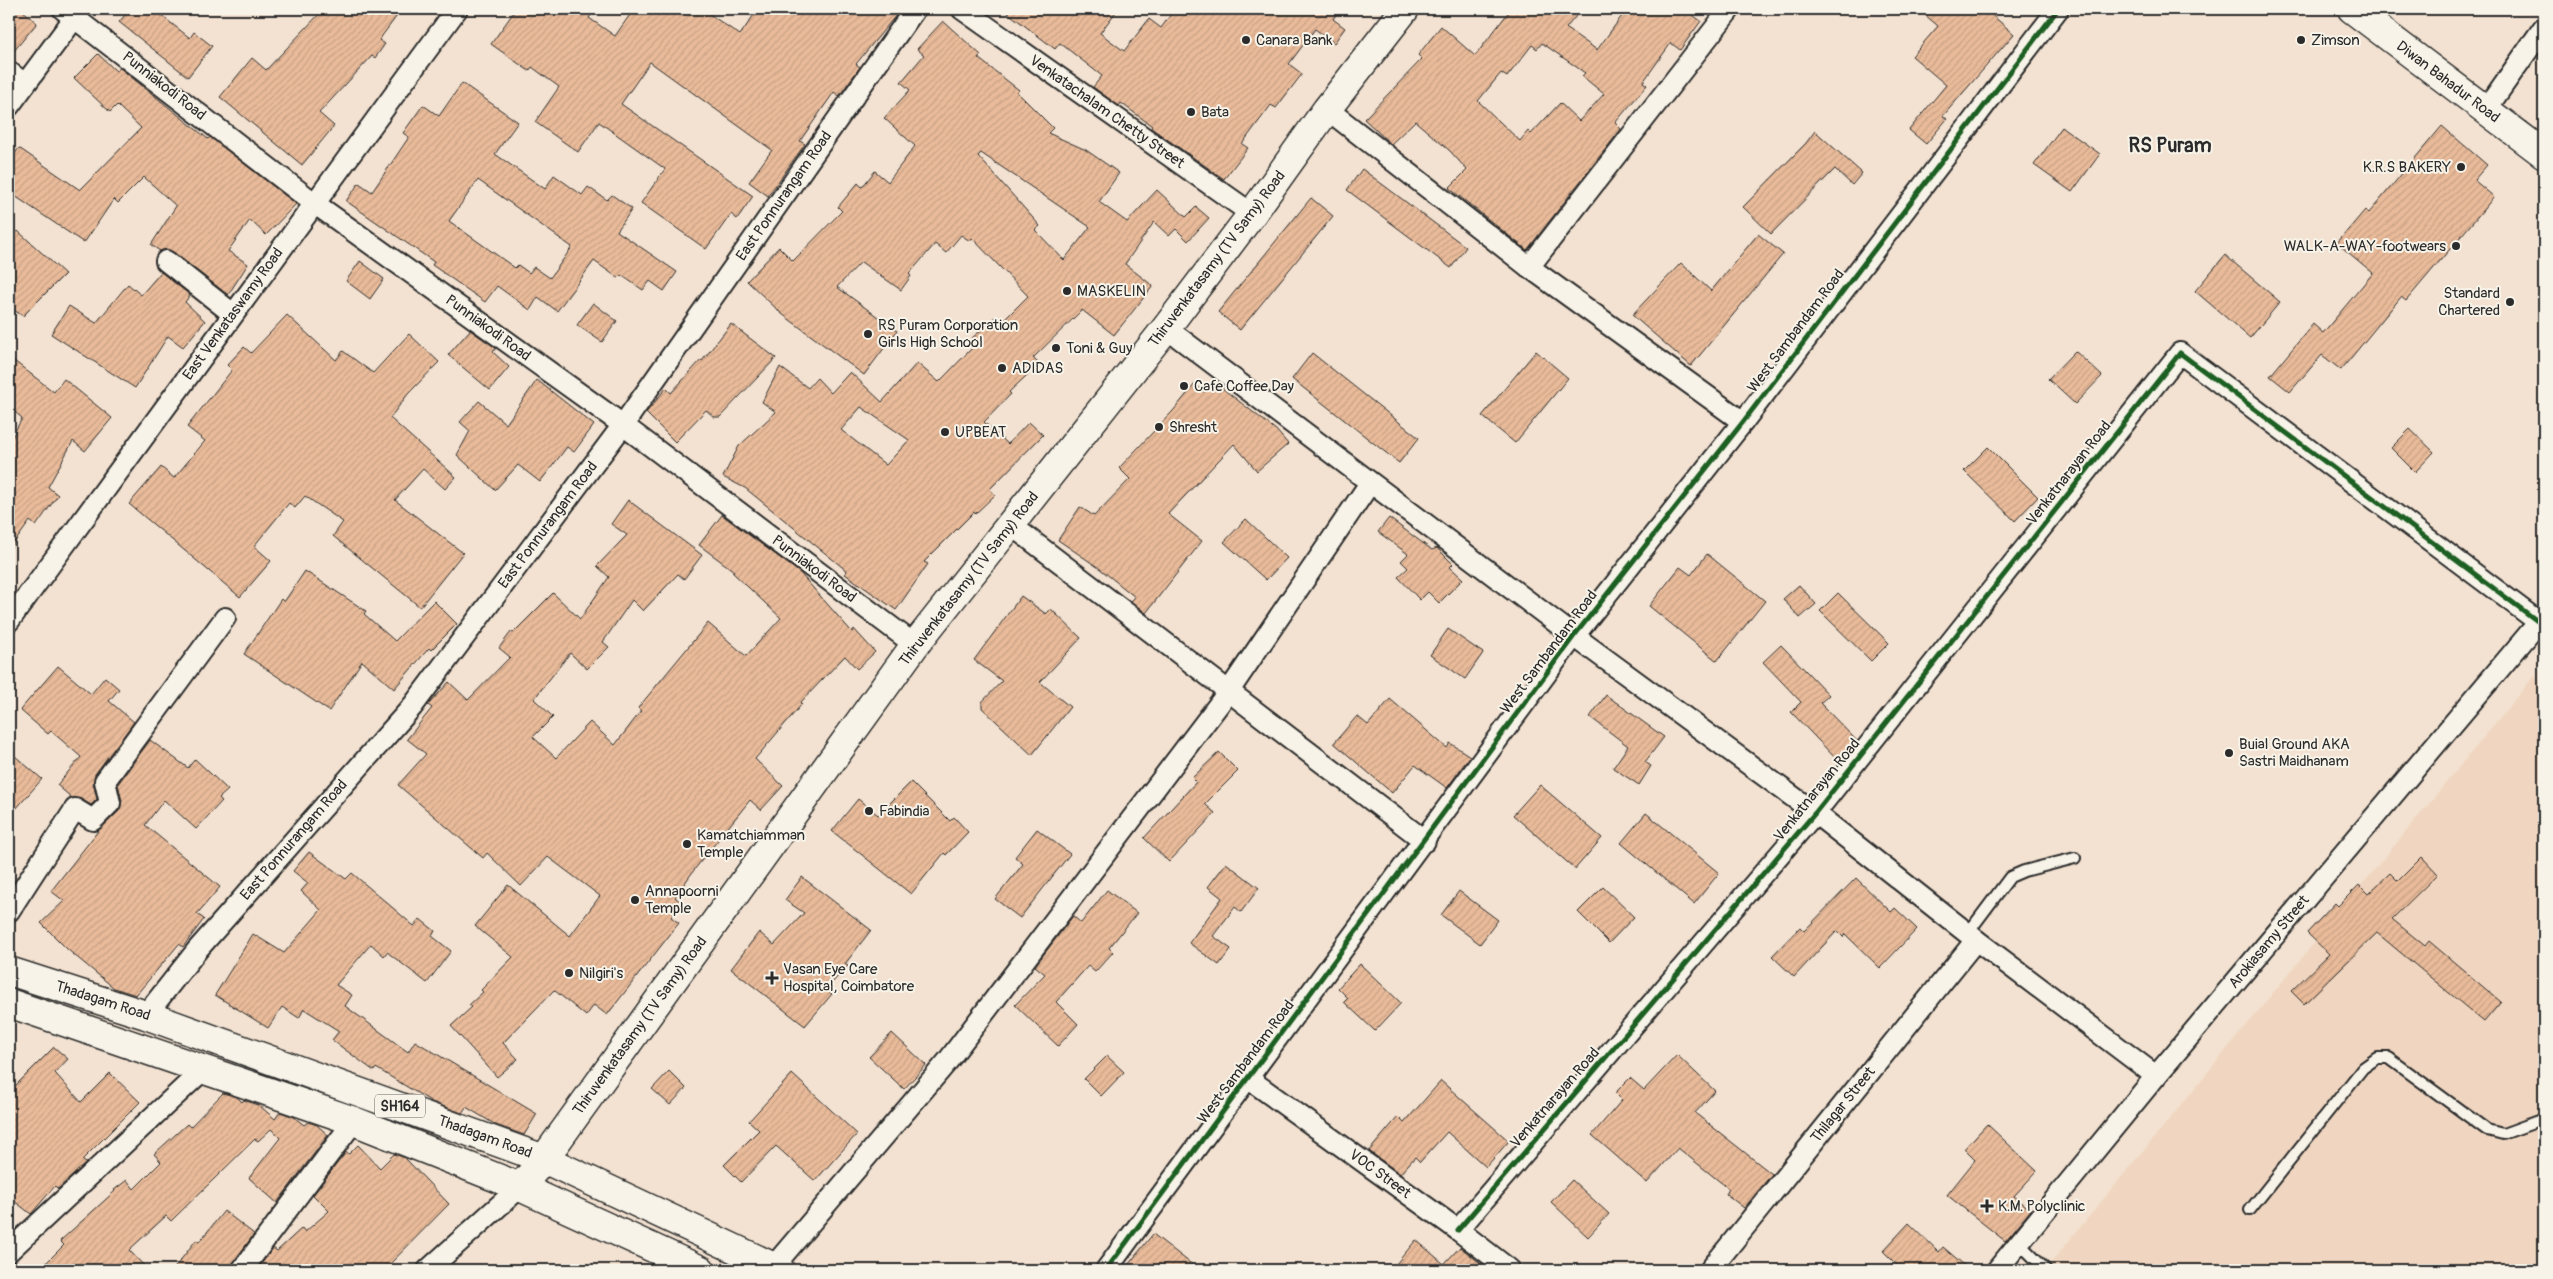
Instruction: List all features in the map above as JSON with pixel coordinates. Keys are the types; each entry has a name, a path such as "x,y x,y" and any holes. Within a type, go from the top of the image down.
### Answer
{"main road":[{"name":"Thiruvenkatasamy (TV Samy) Road","path":"520,1187 544,1158 915,645 1012,525 1166,328 1252,214 1327,109 1405,9"},
{"name":"Diwan Bahadur Road","path":"2352,9 2544,154"},
{"name":"Thadagam Road","path":"9,970 146,1015 544,1158 776,1269"},
{"name":"Thadagam Road","path":"9,1003 354,1121 520,1187 701,1270"}],"street":[{"name":"East Venkataswamy Road","path":"9,620 457,9"},
{"name":"East Ponnurangam Road","path":"146,1015 198,949 412,707 623,425 915,9"},
{"name":"Venkatachalam Chetty Street","path":"962,9 1252,214"},
{"path":"1529,267 1730,9"},
{"name":"West Sambandam Road","path":"1106,1270 1425,841 1574,636 1743,422 2058,9"},
{"name":"Punniakodi Road","path":"73,12 314,203 623,425 915,645"},
{"path":"9,106 73,12"},
{"path":"2485,111 2544,27"},
{"path":"9,72 25,84"},
{"path":"1327,109 1529,267 1743,422"},
{"path":"166,261 233,314"},
{"path":"1166,328 1574,636 1815,813 1972,937 2156,1076"},
{"name":"Venkatnarayan Road","path":"1458,1230 1815,813 2180,353 2543,621"},
{"path":"776,1269 947,1062 1229,691 1370,483"},
{"path":"1012,525 1425,841"},
{"path":"9,911 75,809 93,820 110,803 105,781 225,618"},
{"name":"Arokiasamy Street","path":"1996,1270 2156,1076 2543,621"},
{"name":"Thilagar Street","path":"1710,1270 1972,937"},
{"path":"9,1251 204,1069"},
{"name":"VOC Street","path":"1249,1079 1458,1230 1510,1270"},
{"path":"242,1270 354,1121"},
{"path":"428,1270 520,1187"}],"lane":[{"path":"1972,937 2010,877 2024,870 2076,858"},
{"path":"2250,1210 2363,1068 2376,1058 2389,1058 2486,1130 2502,1134 2544,1119"},
{"path":"2019,1243 2046,1270"}],"shaded area":[{"path":"2534,676 2544,684 2544,1270 2045,1270"}],"building":[{"path":"9,9 21,9 37,23 9,57"},
{"path":"130,9 153,9 190,38 194,32 212,46 188,77 119,22"},
{"path":"324,9 402,9 379,40 385,44 375,58 372,56 319,113 334,126 302,165 220,97 252,58 266,70"},
{"path":"516,9 595,9 589,18 615,36 634,9 702,9 740,35 758,9 901,9 856,64 860,67 839,96 834,92 800,141 805,144 768,196 749,182 772,150 650,62 621,104 753,196 737,219 731,214 706,249 641,203 665,169 599,122 578,152 535,122 559,87 532,67 529,71 491,44"},
{"path":"1003,9 1118,9 1100,33 1124,51 1149,19 1161,28 1175,9 1340,9 1333,19 1345,28 1334,43 1315,29 1289,64 1302,74 1276,108 1271,105 1242,144 1248,148 1224,179 1151,128 1152,126 1121,103 1119,106 1093,87 1102,76 1060,43 1055,49"},
{"path":"1511,9 1582,9 1566,28 1597,50 1627,9 1684,9 1701,21 1680,50 1671,43 1643,82 1647,85 1615,123 1621,129 1527,250 1449,188 1467,170 1450,151 1415,121 1391,144 1364,119 1422,59 1418,55 1441,26 1475,56","holes":["1542,43 1585,73 1582,76 1604,94 1579,121 1560,103 1531,134 1528,131 1520,141 1478,101 1501,73 1507,77 1532,45 1537,49"]},
{"path":"1918,9 1985,9 2014,34 1943,116 1947,119 1926,144 1909,130 1946,85 1912,56 1938,26"},
{"path":"943,21 981,55 978,58 1019,90 1017,92 1053,128 1048,133 1086,150 1119,173 1099,202 1127,222 1157,190 1186,217 1196,207 1209,218 1188,241 1176,229 1169,236 1154,222 1125,264 1153,286 1114,335 1082,310 1033,358 1039,364 1009,392 1011,394 984,422 1008,444 1029,422 1043,435 990,489 995,495 975,514 974,512 924,562 928,564 896,610 845,574 847,571 745,488 723,477 739,446 776,412 762,402 780,367 808,388 817,378 831,393 850,372 882,402 917,363 939,382 976,344 971,339 995,317 1001,323 1028,296 972,238 970,241 961,235 946,253 935,244 909,274 911,276 901,290 861,262 837,287 897,331 864,375 782,314 747,281 779,247 793,261 842,211 838,207 858,183 862,187 875,171 888,182 915,146 884,118 910,90 901,82 924,55 917,49","holes":["981,153 1090,227 1064,260 1035,230 1040,226 978,156","861,407 909,440 886,465 841,430"]},
{"path":"98,54 116,71 120,68 208,139 210,137 296,204 266,235 250,220 228,251 248,264 228,295 173,252 167,249 160,251 151,245 176,206 144,177 118,203 114,199 84,243 9,192 9,162 19,148 80,190 141,128 117,105 110,112 74,78"},
{"path":"462,83 518,122 495,154 545,189 554,175 582,195 588,187 607,200 612,195 632,209 617,231 677,272 664,291 650,281 643,290 621,275 618,278 594,261 557,311 538,297 530,310 497,286 485,302 432,265 434,262 346,201 359,183 372,192 409,137 403,133 423,105 439,116","holes":["478,180 572,247 550,278 534,267 529,273 518,265 515,268 449,221"]},
{"path":"2442,126 2487,165 2474,180 2494,197 2406,301 2401,297 2341,370 2322,355 2290,392 2270,376 2313,324 2323,333 2373,273 2337,243 2365,210 2369,213"},
{"path":"2062,127 2100,154 2072,192 2034,165"},
{"path":"1815,131 1862,173 1852,185 1835,169 1771,234 1743,207 1806,143"},
{"path":"1362,169 1466,247 1451,268 1347,190"},
{"path":"1311,198 1333,216 1240,330 1218,312"},
{"path":"18,231 65,274 23,316 9,307 9,242"},
{"path":"1758,234 1783,254 1691,366 1632,315 1681,263 1711,291"},
{"path":"2225,255 2280,302 2250,338 2195,291"},
{"path":"360,261 384,279 370,299 346,281"},
{"path":"161,272 190,295 185,302 205,321 183,347 168,336 135,388 51,334 69,306 96,323 128,284 141,295"},
{"path":"593,303 617,321 602,342 577,325"},
{"path":"287,315 336,360 343,351 373,373 409,334 439,362 408,394 390,418 456,477 445,489 423,469 395,500 463,553 420,607 333,536 343,522 305,496 295,508 289,503 254,546 271,561 240,597 129,504 161,467 174,478 205,441 187,427 232,370 227,365 244,347 251,353"},
{"path":"731,324 776,358 720,417 714,417 706,410 675,442 646,413 666,388 671,393 702,361"},
{"path":"470,330 496,348 493,352 509,367 490,390 448,355"},
{"path":"1536,351 1568,378 1515,443 1482,416"},
{"path":"2075,351 2102,376 2075,404 2048,379"},
{"path":"1312,353 1419,438 1399,463 1292,379"},
{"path":"9,357 54,392 64,379 112,418 85,451 73,441 48,487 58,495 36,526 30,521 9,550 9,443 22,418 9,407"},
{"path":"537,380 594,425 574,452 567,447 540,482 518,465 495,490 457,455 470,431 460,422 479,401 506,424"},
{"path":"1213,381 1276,430 1288,444 1257,471 1234,444 1168,514 1202,541 1146,613 1131,601 1135,597 1099,568 1058,540 1080,507 1094,516 1130,479 1119,468 1173,411 1195,384 1204,392"},
{"path":"2410,429 2434,452 2415,472 2391,448"},
{"path":"1988,447 2038,497 2015,521 1964,471"},
{"path":"628,500 702,555 684,579 678,574 643,611 632,600 603,642 609,647 587,669 570,653 534,699 553,717 533,737 556,758 590,722 615,745 641,711 638,708 708,623 746,656 781,618 732,572 734,571 699,545 722,515 799,572 852,632 854,629 875,652 857,669 845,656 800,703 802,704 755,759 783,786 761,810 750,800 694,870 675,897 682,903 671,917 679,923 607,1015 594,1005 586,1016 554,990 503,1043 518,1059 497,1077 451,1026 472,1007 469,1005 483,992 481,990 513,957 475,926 508,885 570,936 600,896 548,857 521,886 487,853 483,858 398,785 426,754 407,739 432,708 428,705 449,682 468,700 510,657 499,648 511,632 513,633 553,593 580,619 609,577 597,566 627,535 611,524"},
{"path":"1389,518 1432,550 1437,548 1453,564 1450,567 1463,579 1439,603 1428,592 1420,600 1398,577 1408,568 1401,561 1408,554 1378,532"},
{"path":"1246,519 1287,558 1266,580 1224,542"},
{"path":"1707,554 1765,601 1717,661 1649,606 1680,567 1691,575"},
{"path":"305,571 366,611 364,614 395,641 434,601 457,624 431,650 429,648 394,689 362,661 329,711 244,654 281,599 284,602"},
{"path":"1799,585 1816,604 1800,618 1783,599"},
{"path":"1838,593 1889,643 1871,661 1820,611"},
{"path":"1021,596 1046,614 1051,609 1081,638 1040,682 1070,707 1032,755 982,708 982,702 1002,681 974,660"},
{"path":"1448,629 1483,653 1465,679 1430,655"},
{"path":"1781,645 1829,695 1820,703 1857,741 1840,763 1791,712 1801,702 1763,662"},
{"path":"58,666 91,694 105,677 119,689 109,701 134,722 95,774 93,783 97,799 91,805 81,799 72,798 57,785 81,757 51,731 48,734 20,710"},
{"path":"1606,695 1664,737 1645,762 1651,766 1639,785 1613,768 1628,746 1590,717"},
{"path":"1390,699 1447,748 1450,743 1470,756 1447,788 1415,765 1392,793 1334,743 1357,716 1368,725"},
{"path":"150,740 188,768 195,759 228,790 219,798 222,801 196,829 164,800 145,825 220,887 197,914 204,919 183,947 179,944 136,995 114,988 67,949 41,923 64,901 51,891 98,831 119,811 122,801 118,784"},
{"path":"9,751 42,779 9,817"},
{"path":"1219,752 1238,771 1205,804 1215,813 1169,862 1144,838 1196,782 1192,778"},
{"path":"911,782 950,821 954,817 968,832 946,855 944,853 911,894 832,831 858,799 878,815"},
{"path":"1540,785 1602,838 1575,869 1513,815"},
{"path":"1646,813 1719,873 1694,904 1621,843"},
{"path":"1037,829 1070,854 1020,918 995,899 1023,864 1015,857"},
{"path":"309,852 346,879 352,873 414,926 420,919 435,931 432,936 451,951 427,983 387,952 384,956 371,944 336,985 352,995 345,1006 408,1052 415,1041 537,1114 524,1135 496,1125 466,1107 462,1113 432,1102 376,1068 374,1071 332,1040 339,1031 304,1009 299,1018 282,1007 268,1028 215,995 253,934 284,953 321,910 301,891 308,883 293,871"},
{"path":"2422,857 2438,874 2392,919 2425,946 2429,941 2501,1002 2484,1022 2377,933 2304,1004 2291,991 2329,954 2307,933 2335,903 2338,906 2359,885 2368,894 2390,873 2398,881"},
{"path":"1226,863 1259,888 1241,912 1235,907 1213,936 1231,949 1219,965 1189,943 1222,898 1208,887"},
{"path":"802,877 871,930 845,964 848,966 826,989 832,994 805,1026 731,969 759,932 774,945 804,913 785,900"},
{"path":"1856,878 1891,912 1895,908 1917,929 1880,968 1845,934 1843,937 1837,931 1794,977 1772,956 1800,927 1804,931"},
{"path":"1603,887 1634,917 1609,943 1578,912"},
{"path":"1107,890 1137,913 1109,948 1113,952 1095,972 1088,966 1056,1002 1078,1024 1058,1046 1015,1005 1045,974 1035,966 1073,916 1081,923"},
{"path":"1459,891 1498,920 1480,944 1441,915"},
{"path":"1360,964 1401,1003 1375,1031 1344,1002 1348,998 1338,988"},
{"path":"892,1033 926,1065 904,1089 869,1057"},
{"path":"54,1047 68,1059 55,1073 81,1102 110,1073 140,1102 82,1160 86,1163 58,1189 55,1186 31,1214 9,1197 9,1092"},
{"path":"1677,1055 1715,1091 1695,1113 1772,1174 1744,1208 1726,1194 1729,1189 1678,1148 1647,1183 1592,1135 1622,1100 1615,1093 1630,1078 1644,1090"},
{"path":"1107,1056 1124,1072 1101,1096 1084,1079"},
{"path":"669,1071 686,1088 670,1105 652,1089"},
{"path":"792,1074 857,1134 815,1181 776,1146 741,1182 724,1165 759,1130 749,1121"},
{"path":"1441,1081 1509,1141 1486,1167 1447,1132 1420,1162 1415,1157 1400,1174 1369,1151 1398,1117 1404,1123"},
{"path":"223,1093 237,1097 242,1102 244,1100 260,1106 275,1119 280,1112 294,1117 304,1125 308,1122 317,1125 328,1135 277,1203 249,1178 280,1138 271,1129 258,1141 255,1139 171,1221 166,1216 129,1250 148,1270 39,1270 64,1245 60,1241 114,1190 127,1180 134,1189 161,1162 154,1154 187,1124 190,1127"},
{"path":"1987,1124 2037,1171 2014,1196 2031,1210 2005,1241 1947,1195 1975,1160 1964,1149"},
{"path":"358,1145 380,1168 394,1154 405,1158 449,1204 384,1270 257,1270 273,1248 277,1251 302,1228 305,1232 329,1211 313,1195 346,1152 349,1154"},
{"path":"1572,1180 1609,1214 1588,1237 1551,1202"},
{"path":"224,1211 254,1234 230,1270 173,1270 196,1240 199,1242"},
{"path":"1909,1223 1939,1252 1943,1247 1970,1270 1902,1270 1883,1251"},
{"path":"1153,1234 1199,1270 1124,1270"},
{"path":"1416,1240 1444,1264 1460,1247 1489,1270 1391,1270"}],"cycle path":[{"path":"1106,1270 1574,636 1743,422 2058,9"},
{"path":"1458,1230 1815,813 2180,353 2544,626"}],"place":[{"name":"Canara Bank","path":"1246,40"},
{"name":"Zimson","path":"2301,40"},
{"name":"Bata","path":"1191,112"},
{"name":"K.R.S BAKERY","path":"2461,167"},
{"name":"WALK-A-WAY-footwears","path":"2456,246"},
{"name":"MASKELIN","path":"1067,291"},
{"name":"Standard Chartered","path":"2510,302"},
{"name":"RS Puram Corporation Girls High School","path":"868,334"},
{"name":"Toni & Guy","path":"1056,348"},
{"name":"ADIDAS","path":"1002,368"},
{"name":"Cafe Coffee Day","path":"1184,386"},
{"name":"Shresht","path":"1159,427"},
{"name":"UPBEAT","path":"945,432"},
{"name":"Buial Ground AKA Sastri Maidhanam","path":"2229,753"},
{"name":"Fabindia","path":"869,811"},
{"name":"Kamatchiamman Temple","path":"687,844"},
{"name":"Annapoorni Temple","path":"635,900"},
{"name":"Nilgiri's","path":"569,973"},
{"name":"Vasan Eye Care Hospital, Coimbatore","path":"772,978"},
{"name":"K.M. Polyclinic","path":"1987,1206"}],"district":[{"name":"RS Puram","path":"2170,145"}]}
